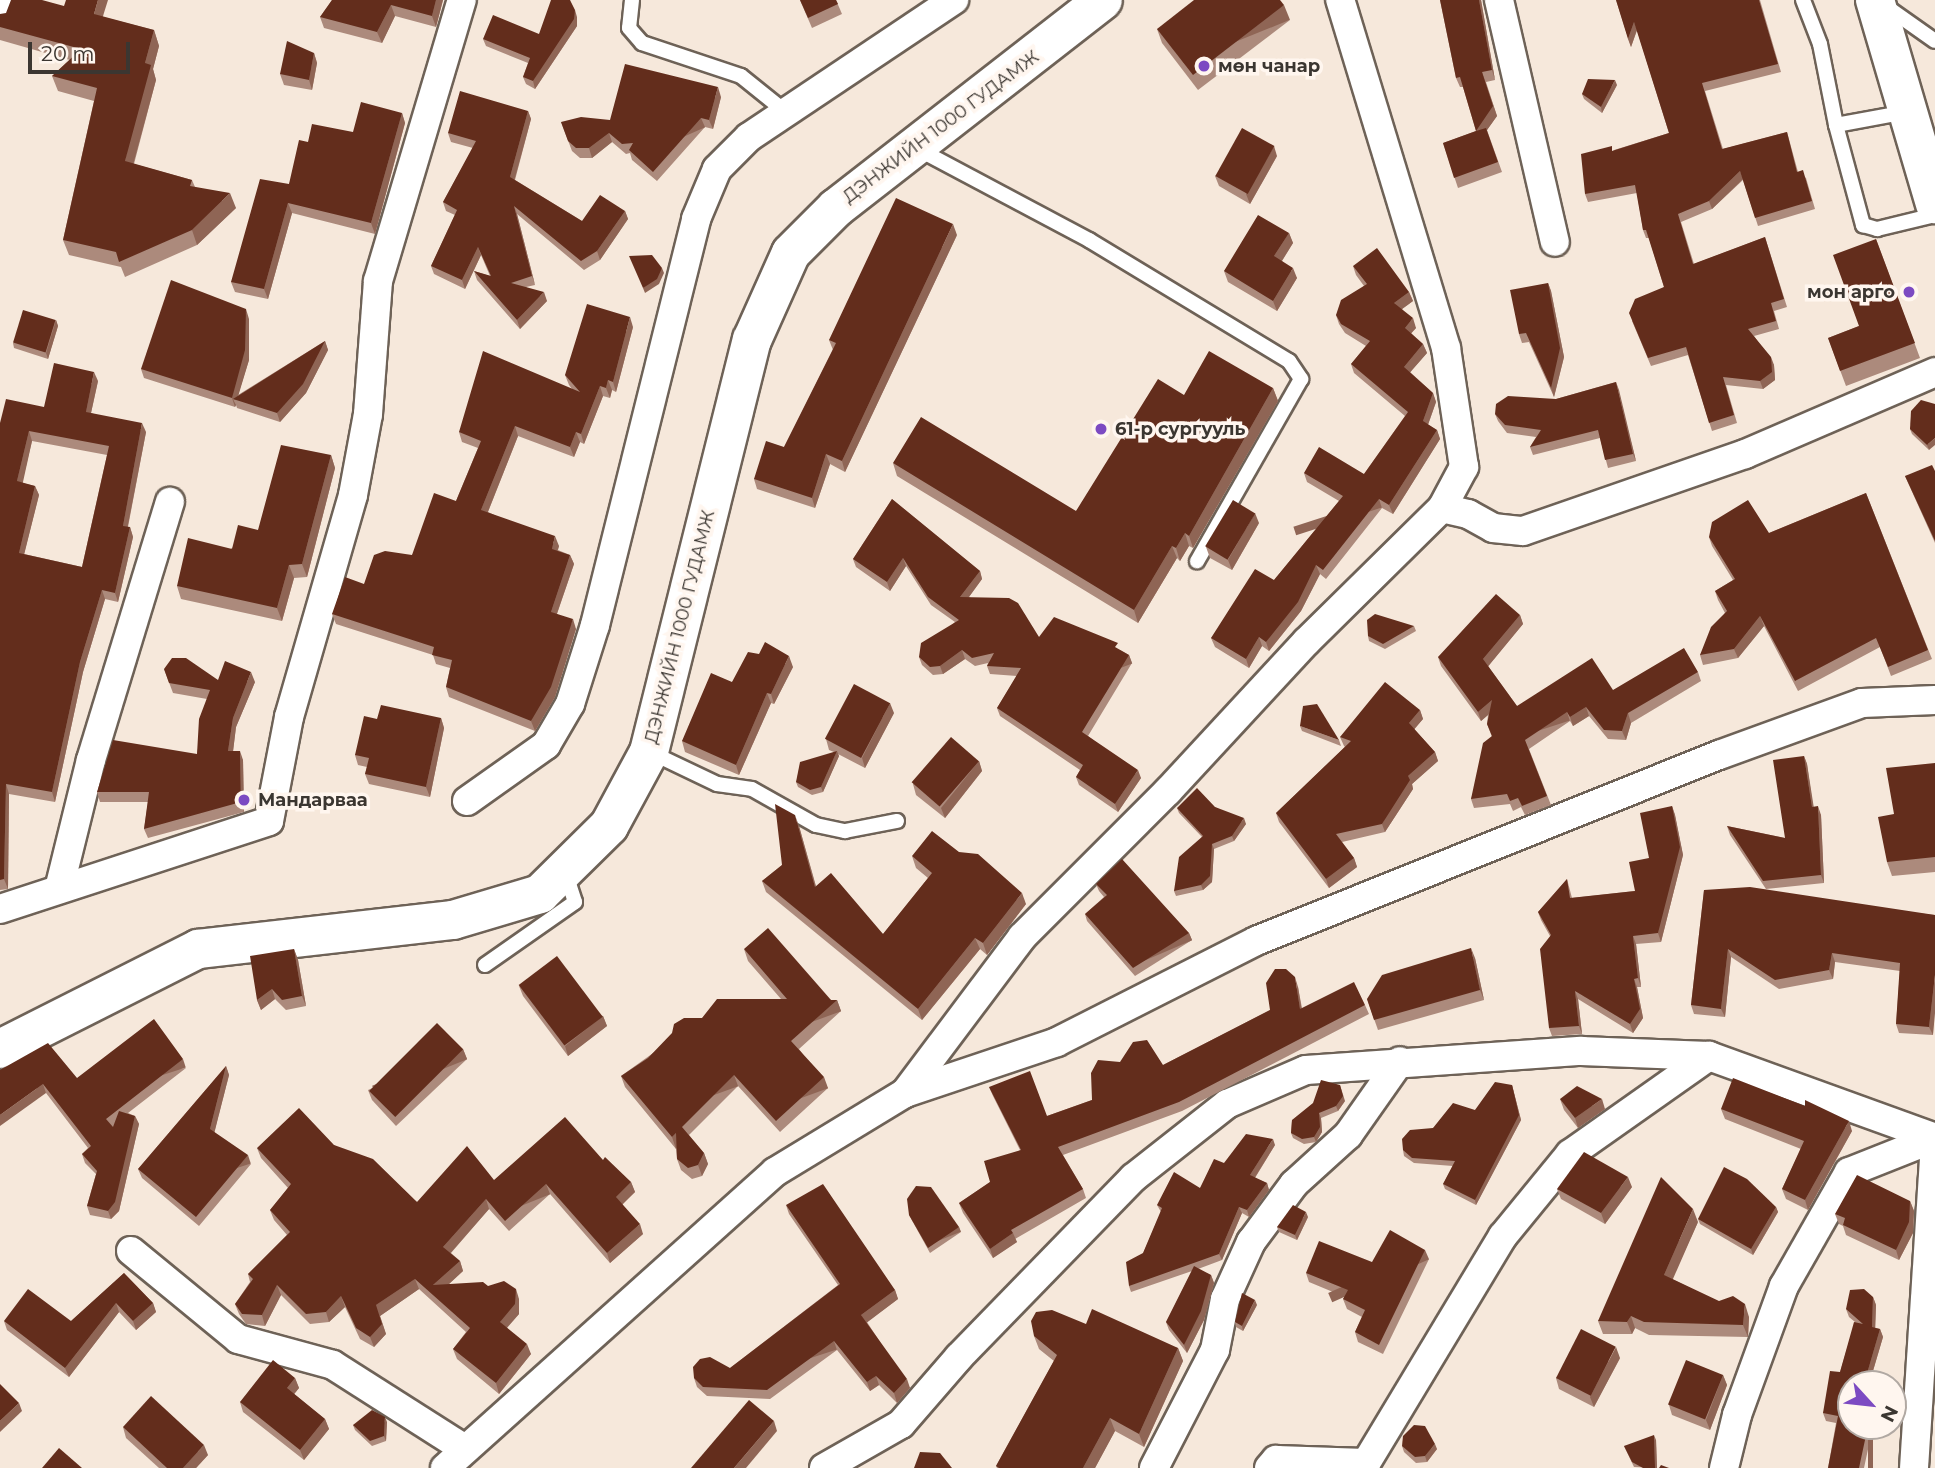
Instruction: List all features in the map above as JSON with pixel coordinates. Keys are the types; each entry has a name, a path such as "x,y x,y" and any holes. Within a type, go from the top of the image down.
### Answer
{"street":[{"path":"0,16 5,0"},
{"path":"0,909 269,821 289,717 353,495 368,414 378,281 462,0"},
{"path":"467,801 546,745 570,704 595,625 696,219 718,169 749,137 954,0"},
{"name":"ДЭНЖИЙН 1000 ГУДАМЖ","path":"0,1049 198,949 453,920 540,894 609,826 649,752 752,340 769,294 791,253 836,208 1103,0"},
{"path":"905,1093 1022,937 1168,791 1306,642 1442,508 1464,467 1446,348 1339,0"},
{"path":"1499,0 1555,242"},
{"path":"1876,0 1935,204"},
{"path":"1442,508 1468,514 1493,528 1523,531 1745,454 1935,372"},
{"path":"59,888 91,760 170,502"},
{"path":"131,1251 238,1339 333,1365 455,1459 775,1172 905,1093 1058,1042 1256,942 1719,755 1862,704 1935,700"},
{"path":"824,1468 901,1424 959,1357 1133,1178 1227,1104 1307,1070 1400,1061 1581,1051 1709,1056 1935,1138"},
{"path":"1269,1468 1276,1460 1366,1463 1503,1236 1570,1154 1709,1056"},
{"path":"1154,1468 1215,1350 1225,1299 1251,1242 1294,1184 1348,1135 1400,1061"},
{"path":"1724,1468 1737,1415 1784,1286 1849,1171 1935,1138"},
{"path":"1914,1468 1935,1146"}],"lane":[{"path":"632,0 629,27 642,43 741,76 787,113"},
{"path":"1803,0 1820,44 1836,125 1863,225 1877,229 1935,215"},
{"path":"1876,0 1935,41"},
{"path":"1836,125 1910,111"},
{"path":"914,146 1089,240 1289,361 1301,379 1197,561"},
{"path":"649,752 717,784 752,789 816,825 845,831 897,821"},
{"path":"485,965 575,902 564,870"}],"building":[{"path":"11,0 42,0 64,6 66,0 98,0 94,14 154,30 145,63 151,65 125,161 192,180 190,186 230,193 192,230 119,262 116,252 63,240 97,88 52,76 81,49 0,27 0,14 6,13"},
{"path":"332,0 436,0 432,16 391,5 377,32 320,17"},
{"path":"551,0 570,0 575,10 574,19 533,81 523,77 530,58 483,39 493,15 539,34"},
{"path":"800,0 836,0 838,4 808,18"},
{"name":"мөн чанар","path":"1194,0 1280,0 1284,5 1193,75 1157,29"},
{"path":"1440,0 1479,0 1492,70 1482,72 1493,106 1476,131 1460,77 1456,78"},
{"path":"1616,0 1759,0 1778,64 1702,83 1722,149 1787,132 1797,172 1803,170 1812,201 1755,218 1740,171 1709,201 1678,214 1693,264 1765,237 1784,299 1771,303 1776,321 1748,329 1771,357 1772,372 1760,381 1723,377 1734,415 1709,423 1686,347 1648,358 1629,313 1635,299 1664,287 1646,230 1643,230 1635,185 1585,194 1581,154 1612,146 1612,151 1669,133 1634,22 1628,39"},
{"path":"287,41 314,53 309,80 280,74"},
{"path":"625,64 718,87 709,120 701,118 653,172 629,150 633,143 622,144 609,133 589,148 576,148 568,141 561,122 581,117 610,120"},
{"path":"1588,79 1615,80 1601,107 1582,94"},
{"path":"460,91 528,111 510,177 582,221 600,195 625,211 597,251 581,261 514,206 532,276 511,283 544,292 517,320 474,271 491,276 478,247 462,280 431,266 457,210 443,202 476,141 448,133"},
{"path":"361,102 402,113 371,223 288,203 264,289 231,282 260,179 289,184 299,140 308,142 312,124 353,132"},
{"path":"1242,128 1274,146 1248,194 1215,176"},
{"path":"1486,128 1498,162 1454,178 1443,143"},
{"path":"896,198 953,224 842,461 826,454 812,498 754,479 766,441 784,447 836,343 829,340"},
{"path":"1258,215 1289,233 1274,256 1293,268 1273,301 1224,271"},
{"path":"1876,239 1915,343 1840,371 1828,338 1859,326 1833,255"},
{"path":"1377,248 1409,292 1394,303 1413,318 1405,328 1423,344 1404,367 1433,393 1423,421 1437,430 1389,505 1379,499 1323,570 1316,565 1298,602 1266,642 1259,637 1246,659 1211,638 1255,569 1274,580 1343,496 1304,473 1319,447 1364,474 1408,412 1351,364 1370,341 1341,324 1336,315 1341,300 1367,284 1353,266"},
{"path":"652,255 662,268 657,279 643,288 629,256"},
{"path":"171,280 246,309 245,350 232,398 141,369"},
{"path":"1548,283 1560,348 1551,388 1526,333 1519,334 1510,290"},
{"path":"587,304 630,317 613,382 608,380 606,388 600,386 581,434 576,432 570,447 515,426 481,510 555,536 552,549 570,555 551,612 573,619 551,687 531,721 446,687 452,660 432,655 434,647 332,614 345,577 364,584 374,555 385,551 412,555 434,493 456,501 481,441 459,432 483,351 580,392 565,375"},
{"path":"23,310 56,320 46,352 13,343"},
{"path":"325,341 303,384 277,413 233,399"},
{"path":"1209,351 1273,388 1189,536 1185,533 1176,548 1172,546 1134,610 893,463 921,417 1076,511 1158,379 1184,395"},
{"path":"54,363 94,372 86,412 142,423 123,526 130,527 115,593 102,590 80,662 52,792 6,784 4,879 0,880 0,423 6,399 44,407","holes":["29,431 109,446 82,567 19,553 35,486 17,481"]},
{"path":"1616,382 1633,454 1605,460 1598,430 1530,447 1541,430 1505,425 1495,414 1496,404 1508,396 1556,399"},
{"path":"1921,400 1935,404 1935,438 1927,445 1910,429 1911,411"},
{"path":"281,445 331,455 302,564 289,565 277,608 177,586 188,538 232,549 238,525 258,530"},
{"path":"1932,465 1935,471 1935,541 1905,476"},
{"path":"1866,493 1928,650 1888,667 1876,638 1795,681 1760,616 1734,649 1700,655 1711,627 1727,611 1715,591 1735,579 1709,537 1712,522 1748,500 1769,533"},
{"path":"892,499 980,571 960,597 1009,598 1018,603 1039,637 1054,617 1118,643 1115,647 1129,655 1082,732 1138,770 1115,804 1076,777 1083,765 997,708 1021,668 987,666 994,653 972,658 962,650 940,666 930,667 919,657 921,643 959,620 928,597 903,558 887,582 853,559"},
{"path":"1233,500 1255,513 1227,560 1205,546"},
{"path":"1496,594 1520,615 1483,659 1517,706 1592,658 1613,690 1684,648 1698,672 1628,713 1622,731 1604,730 1586,707 1570,717 1567,712 1525,740 1547,796 1522,806 1518,798 1510,801 1507,794 1471,799 1483,743 1492,736 1487,724 1492,700 1478,712 1438,657"},
{"path":"1375,614 1414,626 1383,644 1368,636 1367,620"},
{"path":"765,642 789,656 771,694 767,693 736,765 682,741 711,673 732,682 748,652 759,654"},
{"path":"172,658 186,658 218,680 225,661 251,672 233,718 228,751 240,751 241,802 144,829 149,792 97,792 113,740 197,754 199,719 210,690 169,683 164,669"},
{"path":"1385,682 1420,710 1409,723 1435,752 1408,776 1410,780 1382,824 1336,834 1354,858 1326,879 1276,813 1351,741 1340,737"},
{"path":"854,684 890,703 861,758 825,739"},
{"path":"1317,704 1339,740 1300,726 1303,706"},
{"path":"381,705 441,718 426,787 365,774 369,758 355,755 364,716 377,719"},
{"path":"951,737 979,761 940,807 912,782"},
{"path":"837,751 821,787 810,790 796,782 800,762"},
{"path":"1804,756 1812,807 1818,806 1821,875 1763,881 1727,826 1785,838 1773,760"},
{"path":"1935,763 1935,857 1887,862 1878,817 1894,814 1886,768"},
{"path":"1197,788 1215,807 1244,818 1232,836 1212,844 1210,876 1201,885 1174,891 1179,857 1203,836 1177,808"},
{"path":"775,804 795,815 815,887 831,873 883,934 932,873 912,856 932,831 959,852 978,854 1022,893 983,943 975,938 918,1009 762,881 782,865"},
{"path":"1672,806 1680,847 1658,933 1633,936 1638,978 1634,979 1640,1009 1630,1024 1575,991 1579,1026 1549,1028 1540,949 1551,935 1538,912 1567,879 1570,898 1635,891 1629,862 1649,858 1640,813"},
{"path":"1122,859 1189,933 1133,968 1085,914 1107,895 1096,884"},
{"path":"1750,887 1935,915 1935,975 1929,1027 1896,1024 1900,963 1832,953 1829,970 1775,980 1728,949 1721,1009 1691,1005 1704,890"},
{"path":"768,928 831,1000 837,1000 791,1041 824,1077 776,1121 734,1075 682,1127 704,1153 698,1165 688,1168 677,1159 676,1133 672,1137 621,1076 648,1058 672,1033 674,1024 684,1018 702,1018 717,999 787,999 744,949"},
{"path":"1471,948 1480,990 1374,1020 1367,999 1382,975"},
{"path":"294,949 302,996 282,1000 272,989 257,1000 250,956"},
{"path":"557,956 603,1017 564,1046 519,985"},
{"path":"1275,969 1286,969 1295,977 1300,1009 1354,982 1365,1005 1179,1102 1058,1147 1083,1189 1011,1230 1013,1233 990,1249 959,1203 990,1182 984,1161 1021,1150 989,1087 1030,1071 1047,1116 1092,1100 1091,1073 1098,1060 1120,1062 1133,1042 1147,1040 1163,1065 1270,1010 1266,983"},
{"path":"154,1019 183,1059 106,1119 113,1127 119,1111 135,1116 115,1202 108,1211 87,1206 97,1171 82,1154 91,1146 43,1084 0,1115 0,1070 48,1043 77,1078"},
{"path":"437,1023 463,1049 395,1117 369,1091"},
{"path":"226,1066 210,1129 248,1155 196,1217 138,1169"},
{"path":"1733,1078 1805,1106 1805,1100 1849,1121 1805,1200 1782,1189 1804,1141 1721,1109"},
{"path":"1321,1080 1340,1085 1343,1096 1336,1106 1319,1113 1320,1127 1314,1137 1302,1139 1291,1133 1292,1120 1313,1103"},
{"path":"1495,1082 1512,1085 1519,1115 1475,1200 1443,1184 1455,1161 1412,1158 1403,1150 1402,1139 1410,1130 1433,1128 1453,1103 1475,1110"},
{"path":"1577,1086 1602,1099 1575,1118 1560,1099"},
{"path":"299,1108 334,1145 373,1159 417,1202 467,1146 494,1180 565,1117 603,1160 605,1157 631,1182 616,1197 640,1224 607,1253 546,1184 505,1221 486,1199 443,1247 460,1261 433,1285 483,1282 488,1286 504,1281 516,1289 515,1304 500,1322 527,1344 496,1383 453,1349 470,1328 415,1279 376,1305 382,1324 370,1337 356,1328 341,1296 326,1312 306,1314 277,1285 262,1315 242,1314 235,1304 253,1279 248,1274 290,1232 270,1210 291,1184 257,1148"},
{"path":"1246,1134 1273,1139 1250,1175 1267,1183 1247,1210 1239,1207 1219,1254 1129,1286 1126,1262 1143,1253 1162,1208 1157,1205 1174,1172 1200,1188 1214,1159 1224,1163"},
{"path":"1584,1152 1628,1177 1601,1213 1557,1189"},
{"path":"1724,1167 1747,1179 1776,1207 1751,1249 1698,1219"},
{"path":"1857,1175 1910,1201 1909,1222 1896,1250 1843,1225 1845,1218 1835,1214"},
{"path":"1661,1177 1693,1209 1664,1275 1719,1301 1733,1296 1745,1304 1743,1325 1644,1322 1631,1316 1627,1322 1598,1321"},
{"path":"823,1184 895,1290 861,1315 907,1379 894,1393 876,1376 867,1382 834,1341 767,1390 703,1387 694,1378 693,1367 700,1359 710,1357 730,1368 840,1284 786,1205"},
{"path":"916,1186 931,1187 959,1227 928,1248 909,1215 907,1199"},
{"path":"1293,1205 1306,1212 1295,1235 1277,1227"},
{"path":"1390,1230 1425,1250 1379,1345 1355,1332 1365,1310 1343,1299 1348,1290 1306,1273 1319,1241 1372,1262"},
{"path":"1194,1266 1211,1275 1201,1311 1184,1345 1166,1322"},
{"path":"124,1273 153,1303 133,1321 116,1303 65,1368 4,1321 28,1289 71,1321"},
{"path":"1864,1289 1873,1297 1872,1327 1880,1329 1868,1370 1841,1370 1854,1322 1863,1324 1846,1309 1850,1290"},
{"path":"1242,1293 1255,1300 1242,1326 1235,1322"},
{"path":"1092,1309 1178,1348 1139,1434 1110,1418 1083,1468 999,1468 996,1466 1057,1355 1034,1336 1031,1321 1036,1312 1052,1310 1086,1324"},
{"path":"1581,1329 1616,1347 1591,1396 1556,1378"},
{"path":"273,1360 295,1378 287,1388 325,1419 300,1450 240,1402"},
{"path":"1686,1360 1723,1375 1705,1419 1668,1405"},
{"path":"1830,1371 1837,1372 1837,1416 1823,1413"},
{"path":"0,1384 19,1403 0,1421"},
{"path":"151,1396 204,1445 183,1468 167,1468 123,1427"},
{"path":"749,1400 774,1421 734,1468 691,1468"},
{"path":"372,1410 385,1417 384,1436 370,1441 353,1425"},
{"path":"1837,1421 1837,1440 1865,1440 1859,1468 1828,1468"},
{"path":"1414,1425 1425,1426 1435,1444 1425,1456 1415,1457 1402,1446 1403,1436"},
{"path":"1654,1435 1655,1468 1643,1468 1632,1462 1624,1446"},
{"path":"59,1448 82,1468 42,1468"},
{"path":"920,1452 940,1453 952,1468 914,1468"}],"place":[{"name":"мөн чанар","path":"1204,66"},
{"name":"мон арго","path":"1909,292"},
{"name":"61-р сургууль","path":"1101,429"},
{"name":"Мандарваа","path":"244,800"}]}
